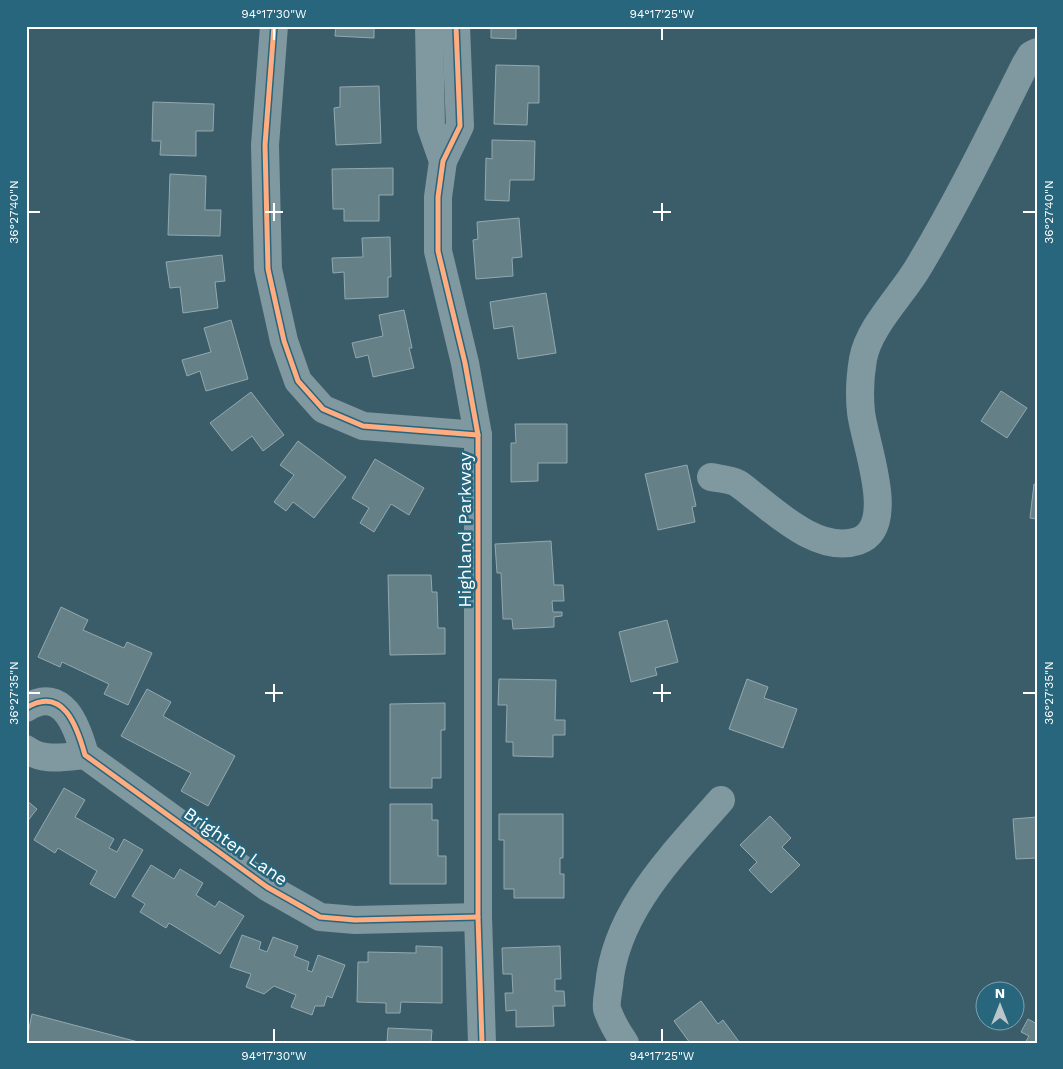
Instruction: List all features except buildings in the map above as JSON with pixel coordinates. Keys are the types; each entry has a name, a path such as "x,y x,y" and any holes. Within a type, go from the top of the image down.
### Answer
{"street":[{"path":"274,26 265,145 268,269 284,341 298,382 323,409 363,426 478,435"},
{"name":"Highland Parkway","path":"429,26 432,127 443,161"},
{"name":"Highland Parkway","path":"456,26 460,126 443,161 438,197 438,251 465,364 478,435 478,917 482,1043"},
{"path":"711,477 727,479 738,484 811,536 830,543 846,544 860,541 872,530 877,518 878,504 876,483 861,413 860,392 864,356 875,331 919,267 987,141 1025,65 1031,55 1037,52"},
{"path":"26,708 42,701 54,702 68,713 78,731 85,755 54,758 34,755 26,749"},
{"name":"Brighten Lane","path":"85,755 267,888 320,916 355,920 478,917"},
{"path":"625,1043 617,1032 607,1008 610,974 619,939 640,898 670,858 721,800"}],"cycle path":[{"path":"274,26 265,145 268,269 284,341 298,381 323,409 363,426 478,435"},
{"path":"456,26 460,126 443,161 438,197 438,251 465,363 478,435 478,917 482,1043"},
{"path":"26,708 39,702 50,702 59,705 73,721 85,755 267,887 320,917 355,920 478,917"}]}
